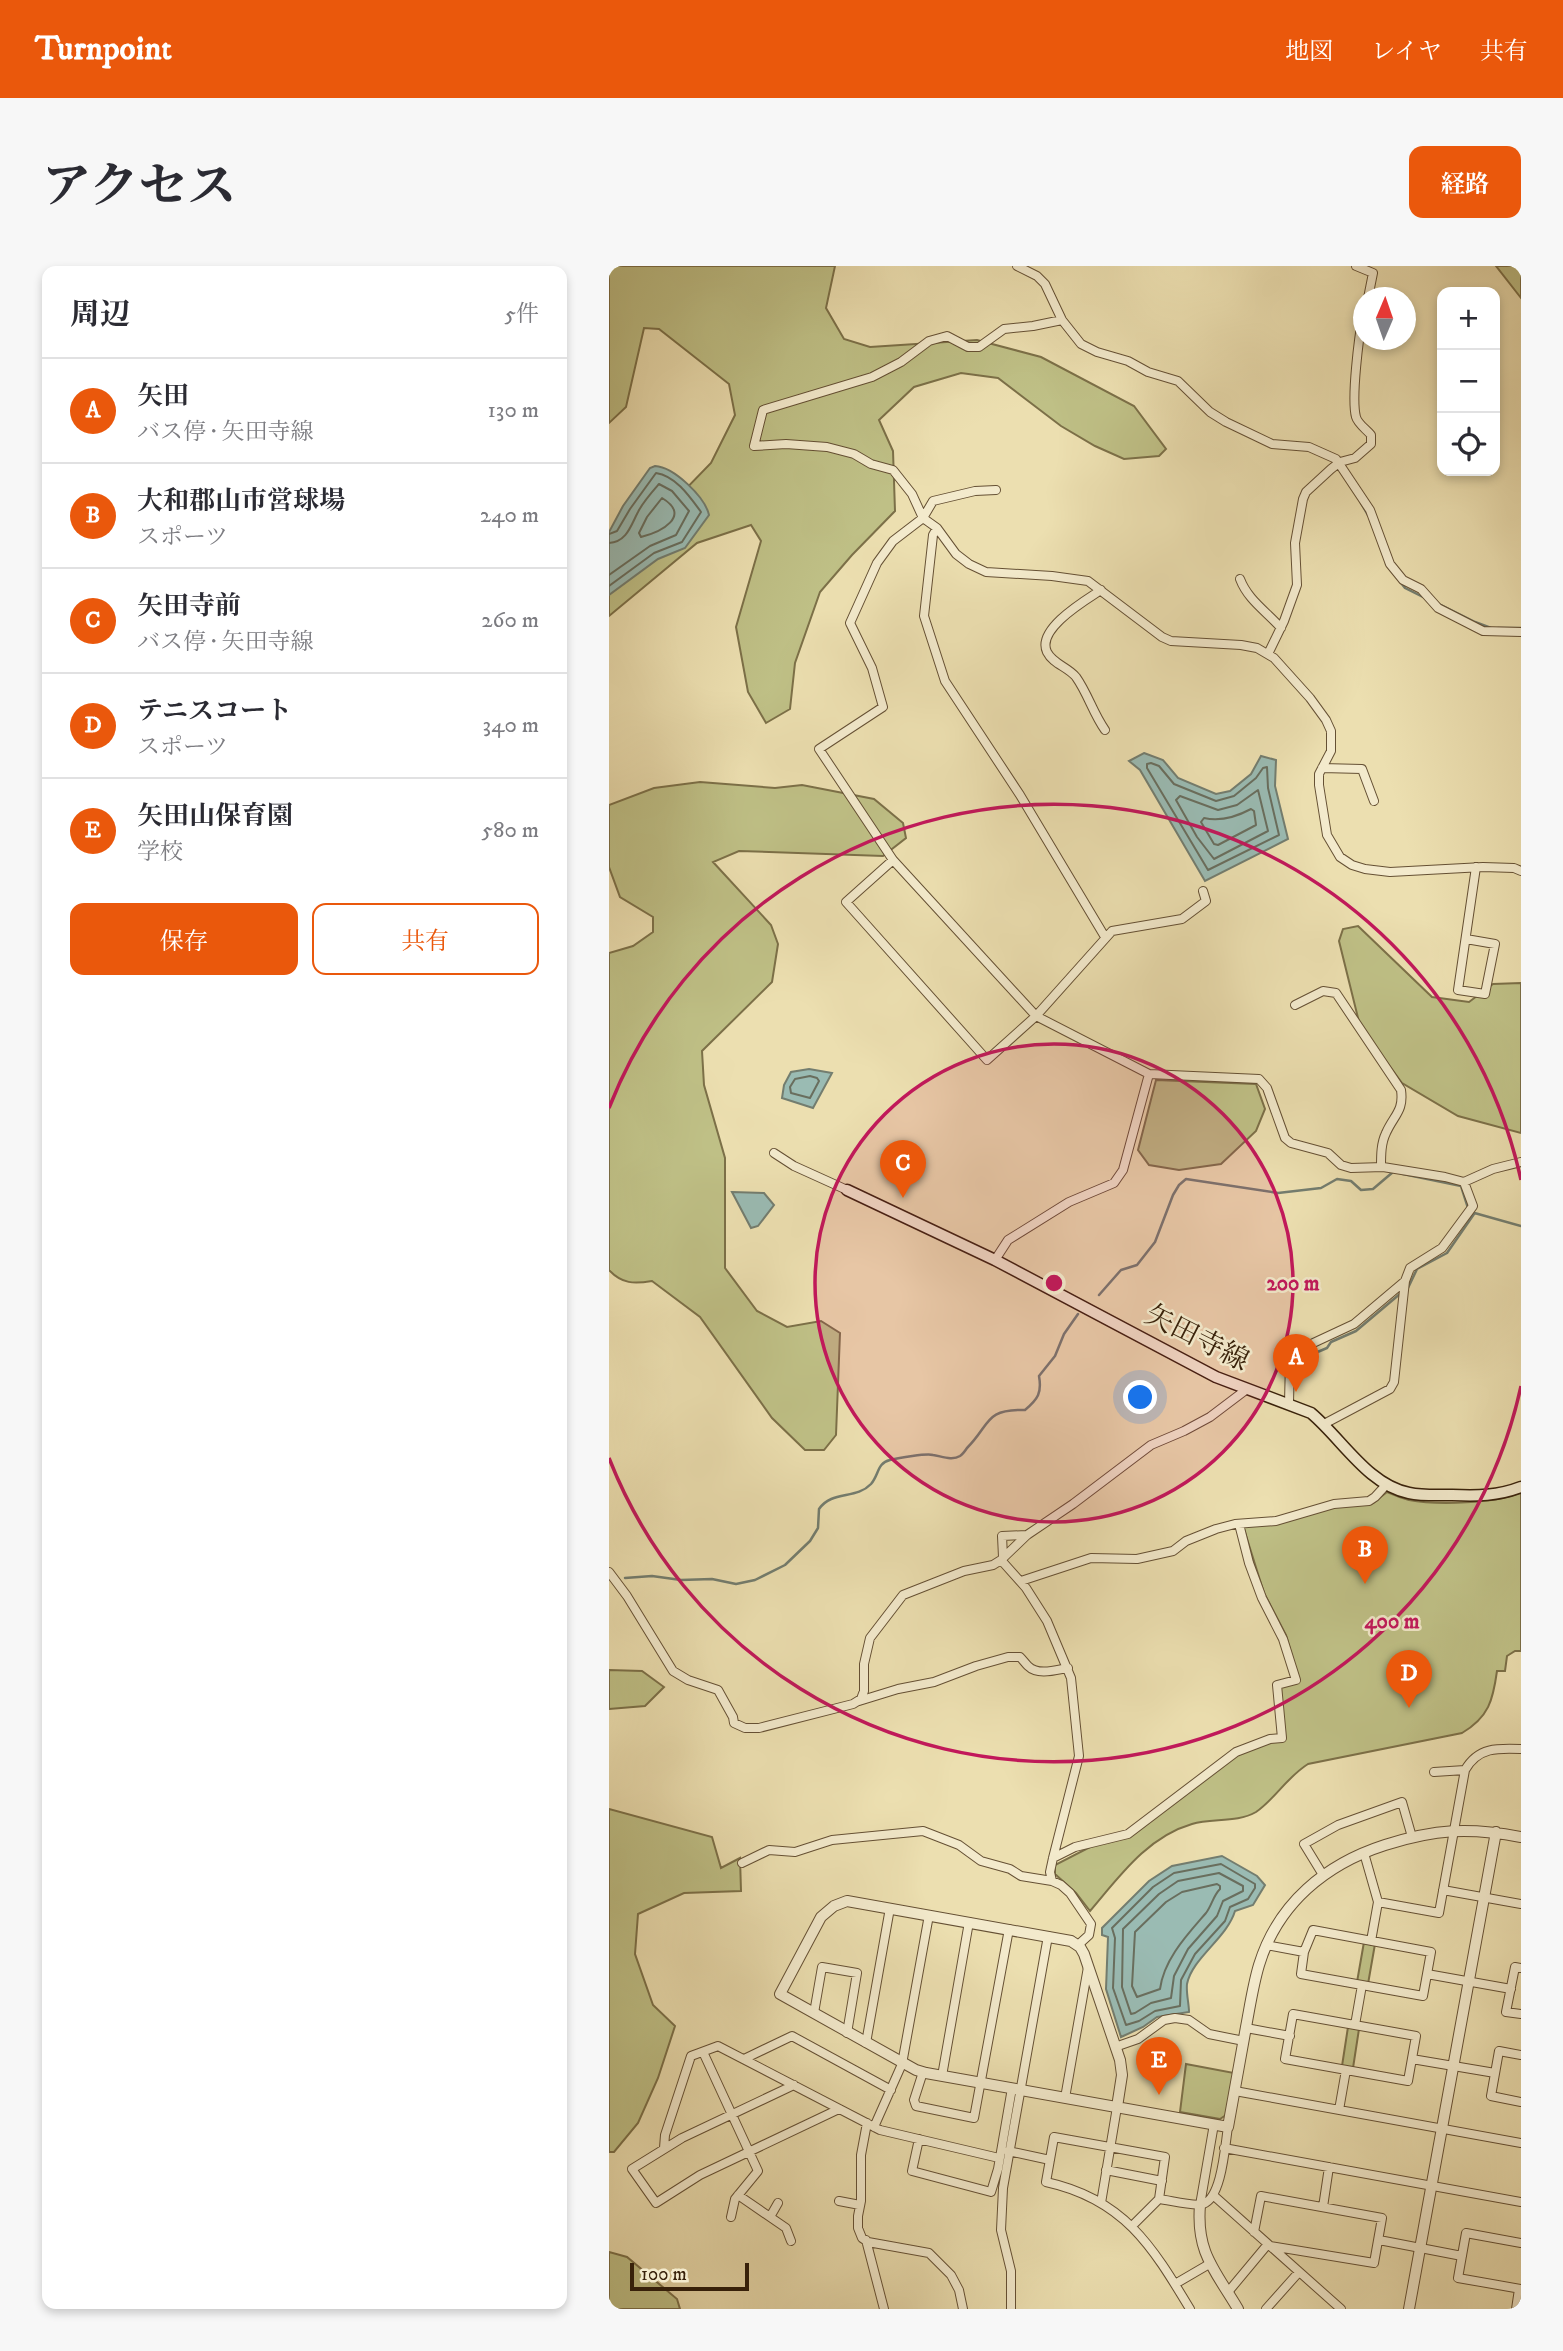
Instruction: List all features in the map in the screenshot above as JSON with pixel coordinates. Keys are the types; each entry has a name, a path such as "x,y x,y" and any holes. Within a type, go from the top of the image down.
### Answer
{"main road":[{"name":"矢田寺線","path":"847,1190 995,1259 1216,1377 1311,1413 1386,1485 1411,1494 1483,1496 1521,1486"}],"street":[{"path":"1017,266 1037,276 1045,284 1070,334 1081,344 1128,361 1148,372 1178,381 1198,402 1226,422 1272,444 1308,447 1325,453 1340,463 1370,510 1390,564 1403,580 1416,587 1433,604 1483,631 1521,632"},
{"path":"1356,266 1373,273 1370,287"},
{"path":"1062,320 1004,329 979,347 968,347 947,337 929,341 901,362 872,377 763,410 754,446 786,444 827,447 854,454 871,464 893,470 912,494 923,517 937,528 956,554 979,570 1081,580 1101,590 1153,631 1171,641 1241,645 1268,654 1282,665 1326,720 1332,741 1319,785 1327,835 1340,857 1352,865 1390,873 1476,867 1521,871"},
{"path":"1268,654 1297,585 1295,542 1306,492 1340,463 1355,458 1371,444 1371,435 1360,424 1356,412 1358,350"},
{"path":"996,490 972,491 933,501 923,517 893,541 877,563 850,623 873,668 883,707 819,750 893,860 1036,1016 1149,1074 1259,1079 1267,1088 1285,1138 1291,1143 1319,1149 1341,1165 1352,1168 1381,1167 1464,1182 1493,1169 1521,1162"},
{"path":"937,528 933,535 924,616 945,681 1020,795 1105,937"},
{"path":"1240,579 1253,602 1281,628"},
{"path":"1101,590 1054,626 1046,644 1047,651 1054,660 1077,679 1105,730"},
{"path":"1322,768 1362,769 1374,801"},
{"path":"893,860 846,902 986,1060 1036,1016 1105,937 1112,932 1182,919 1206,901 1203,891"},
{"path":"1466,939 1495,944 1486,994 1458,990 1476,867"},
{"path":"1295,1006 1323,991 1336,993 1401,1090 1403,1102 1386,1133 1382,1145 1381,1167"},
{"path":"995,1259 1008,1240 1069,1202 1114,1183 1123,1170 1149,1074"},
{"path":"774,1153 795,1166 847,1190"},
{"path":"1324,1423 1390,1389 1394,1382 1404,1287 1411,1268 1442,1248 1470,1212 1473,1206 1464,1182"},
{"path":"1289,1403 1290,1361 1294,1352 1354,1324 1404,1287"},
{"path":"859,1701 864,1691 864,1664 870,1638 903,1595 964,1571 993,1565 1027,1535 1151,1445 1197,1424 1247,1389"},
{"path":"1021,1581 1091,1558 1150,1557 1174,1550 1186,1541 1216,1529 1276,1521 1334,1504 1369,1501 1386,1485"},
{"path":"1053,1858 1076,1847 1128,1835 1236,1752 1270,1739 1282,1738 1277,1685 1296,1681 1283,1639 1262,1598 1249,1563 1239,1524"},
{"path":"1027,1535 1002,1536 1002,1559 1021,1581 1047,1621 1068,1668 1079,1756 1053,1858 1050,1872 1052,1881"},
{"path":"609,1572 673,1671 688,1680 718,1690 734,1723 745,1728 759,1728 898,1689 926,1685 1009,1657 1020,1657 1029,1667 1045,1672 1068,1668"},
{"path":"1378,1902 1439,1913 1465,1769 1479,1754 1488,1749 1521,1749"},
{"path":"1434,1772 1465,1769"},
{"path":"1323,1875 1304,1844 1338,1825 1402,1801 1412,1837"},
{"path":"1159,2199 1200,2205 1213,2196 1218,2187 1256,1975 1273,1930 1291,1905 1323,1875 1341,1863 1412,1837 1454,1830 1496,1832 1521,1837"},
{"path":"742,1863 763,1851 795,1852 832,1840 916,1831 959,1845 976,1858 1010,1869 1016,1874 1061,1885 1070,1893 1091,1924 1089,1935 1078,1945"},
{"path":"1409,2309 1496,1832"},
{"path":"1364,1853 1378,1902 1371,1941"},
{"path":"1443,1890 1521,1904"},
{"path":"1101,2203 1107,2170 1110,2147 1117,2107 1122,2075 1089,1967 1078,1945 1048,1936 848,1901 834,1906 821,1917 780,1994 902,2064 942,2076 1065,2098 1117,2107 1214,2124 1228,2127"},
{"path":"866,2043 890,1908"},
{"path":"884,2309 866,2241 858,2228 861,2155 870,2125 891,2090 902,2064 929,1915"},
{"path":"942,2076 969,1922"},
{"path":"923,2072 914,2100 916,2106 974,2118 1009,1929"},
{"path":"1313,1930 1371,1941 1431,1952 1423,1996 1301,1974 1304,1952 1313,1930"},
{"path":"919,2140 912,2171 991,2192 1048,1936"},
{"path":"1266,1945 1304,1952"},
{"path":"814,2013 822,1967 857,1973 847,2033"},
{"path":"1065,2098 1089,1967"},
{"path":"1521,1968 1514,1967 1506,2012 1521,2014"},
{"path":"1427,1974 1511,1989"},
{"path":"1355,2025 1362,1985"},
{"path":"1293,2014 1355,2025 1416,2036 1408,2081 1285,2059 1293,2014"},
{"path":"1115,2047 1138,2039 1164,2020 1175,2018 1189,2020 1209,2034 1244,2041"},
{"path":"1246,2028 1290,2036"},
{"path":"744,2059 792,2036 891,2090"},
{"path":"664,2148 665,2135 691,2056 718,2046 870,2125 919,2140 999,2158"},
{"path":"1521,2055 1499,2051 1491,2096 1521,2102"},
{"path":"702,2052 758,2171 738,2195 730,2217"},
{"path":"1412,2059 1495,2073"},
{"path":"1339,2110 1346,2070"},
{"path":"794,2085 664,2148 632,2169 656,2203 685,2183 839,2109"},
{"path":"1011,2309 1011,2271 1001,2230 1003,2188 1016,2089"},
{"path":"1235,2091 1521,2143"},
{"path":"1214,2124 1200,2205 1201,2245 1238,2309"},
{"path":"1132,2226 1159,2199 1165,2157 1054,2137 1046,2182 1101,2203 1132,2226 1153,2249 1191,2309"},
{"path":"1224,2148 1521,2202"},
{"path":"1008,2151 1050,2160"},
{"path":"1322,2207 1329,2167"},
{"path":"1107,2170 1162,2181"},
{"path":"738,2195 786,2228 791,2241"},
{"path":"1213,2196 1335,2307"},
{"path":"1254,2232 1261,2196 1382,2218 1374,2263 1269,2245"},
{"path":"839,2202 860,2205"},
{"path":"770,2217 778,2203"},
{"path":"1516,2309 1520,2289 1458,2278 1466,2234 1521,2243"},
{"path":"1378,2240 1462,2256"},
{"path":"866,2241 925,2251 934,2256 956,2282 963,2309"},
{"path":"1228,2292 1269,2245"},
{"path":"1175,2284 1211,2263"},
{"path":"1266,2309 1299,2272"}],"green space":[{"path":"609,266 835,266 826,308 844,339 870,347 977,340 1041,357 1134,406 1166,449 1159,456 1124,459 1061,426 998,378 961,373 914,387 879,420 893,451 895,511 820,592 795,663 790,709 766,723 748,692 736,627 761,541 751,525 697,543 609,616 609,568 711,463 735,415 729,384 659,329 644,328 626,407 609,423"},
{"path":"1496,266 1521,266 1521,298"},
{"path":"700,782 775,788 802,785 874,799 903,823 906,838 883,856 739,851 713,862 771,925 778,944 772,982 702,1051 704,1085 725,1158 725,1268 757,1311 787,1327 821,1321 840,1333 836,1435 824,1450 805,1450 772,1418 700,1317 652,1281 629,1282 609,1270 609,953 633,946 653,932 653,917 620,897 609,867 609,805 654,788"},
{"path":"1358,926 1432,997 1469,1002 1493,984 1521,983 1521,1133 1458,1116 1402,1083 1360,1026 1339,941 1343,929"},
{"path":"1156,1080 1256,1084 1265,1109 1256,1131 1221,1164 1179,1170 1149,1165 1138,1150"},
{"path":"1387,1492 1420,1502 1450,1503 1497,1499 1521,1492 1521,1651 1507,1656 1505,1671 1497,1671 1494,1691 1484,1714 1462,1733 1308,1764 1256,1812 1241,1818 1200,1822 1176,1830 1161,1838 1135,1860 1090,1911 1076,1893 1055,1874 1055,1865 1092,1846 1135,1833 1246,1748 1285,1736 1279,1687 1299,1681 1286,1635 1264,1593 1243,1526 1333,1507 1373,1503"},
{"path":"609,1670 642,1671 664,1687 645,1706 609,1709"},
{"path":"609,1809 712,1837 721,1868 740,1858 741,1891 684,1893 638,1914 635,1954 653,2005 675,2026 658,2078 638,2123 614,2152 609,2152"},
{"path":"1364,1942 1375,1944 1368,1984 1357,1982"},
{"path":"1348,2027 1359,2029 1353,2068 1342,2066"},
{"path":"1186,2064 1234,2073 1226,2115 1220,2119 1180,2112"},
{"path":"609,2252 627,2257 677,2299 680,2309 609,2309"}],"water":[{"path":"655,466 671,472 688,484 702,500 709,515 685,548 658,559 609,595 609,532 623,506 650,468"},
{"path":"1144,753 1163,760 1178,778 1216,794 1230,791 1251,774 1261,756 1276,760 1275,786 1288,839 1205,881 1140,770 1129,761"},
{"path":"809,1069 832,1073 813,1108 782,1098 784,1085 791,1072"},
{"path":"732,1192 764,1193 774,1205 758,1226 751,1228"},
{"path":"1222,1856 1257,1876 1265,1885 1253,1905 1235,1911 1225,1930 1195,1965 1187,1984 1189,2012 1157,2017 1121,2037 1106,1989 1108,1937 1102,1935 1102,1928 1149,1881 1172,1866"}],"waterway":[{"path":"1361,503 1368,515"},
{"path":"1386,564 1405,588 1425,598"},
{"path":"1437,603 1491,628"},
{"path":"1498,628 1521,628"},
{"path":"1099,1295 1121,1270 1137,1265 1155,1242 1173,1195 1186,1179 1278,1193 1321,1188 1337,1179 1351,1181 1361,1190 1373,1189 1393,1172"},
{"path":"1403,1174 1461,1186 1471,1212 1521,1226"},
{"path":"1407,1290 1417,1269 1447,1253 1474,1214"},
{"path":"1294,1362 1327,1348 1331,1342 1356,1331 1401,1293"},
{"path":"625,1578 652,1576 681,1580 712,1579 736,1584 755,1580 785,1565 810,1541 818,1528 819,1509 824,1503 865,1489 874,1481 880,1467 886,1462 925,1455 950,1458 960,1456 995,1415 1012,1410 1025,1410 1038,1395 1039,1376 1055,1356 1064,1334 1078,1314"}],"place":[{"name":"矢田寺前","path":"903,1198"},
{"name":"矢田","path":"1296,1392"},
{"name":"大和郡山市営球場","path":"1365,1584"},
{"name":"テニスコート","path":"1409,1708"},
{"name":"矢田山保育園","path":"1159,2095"}]}
